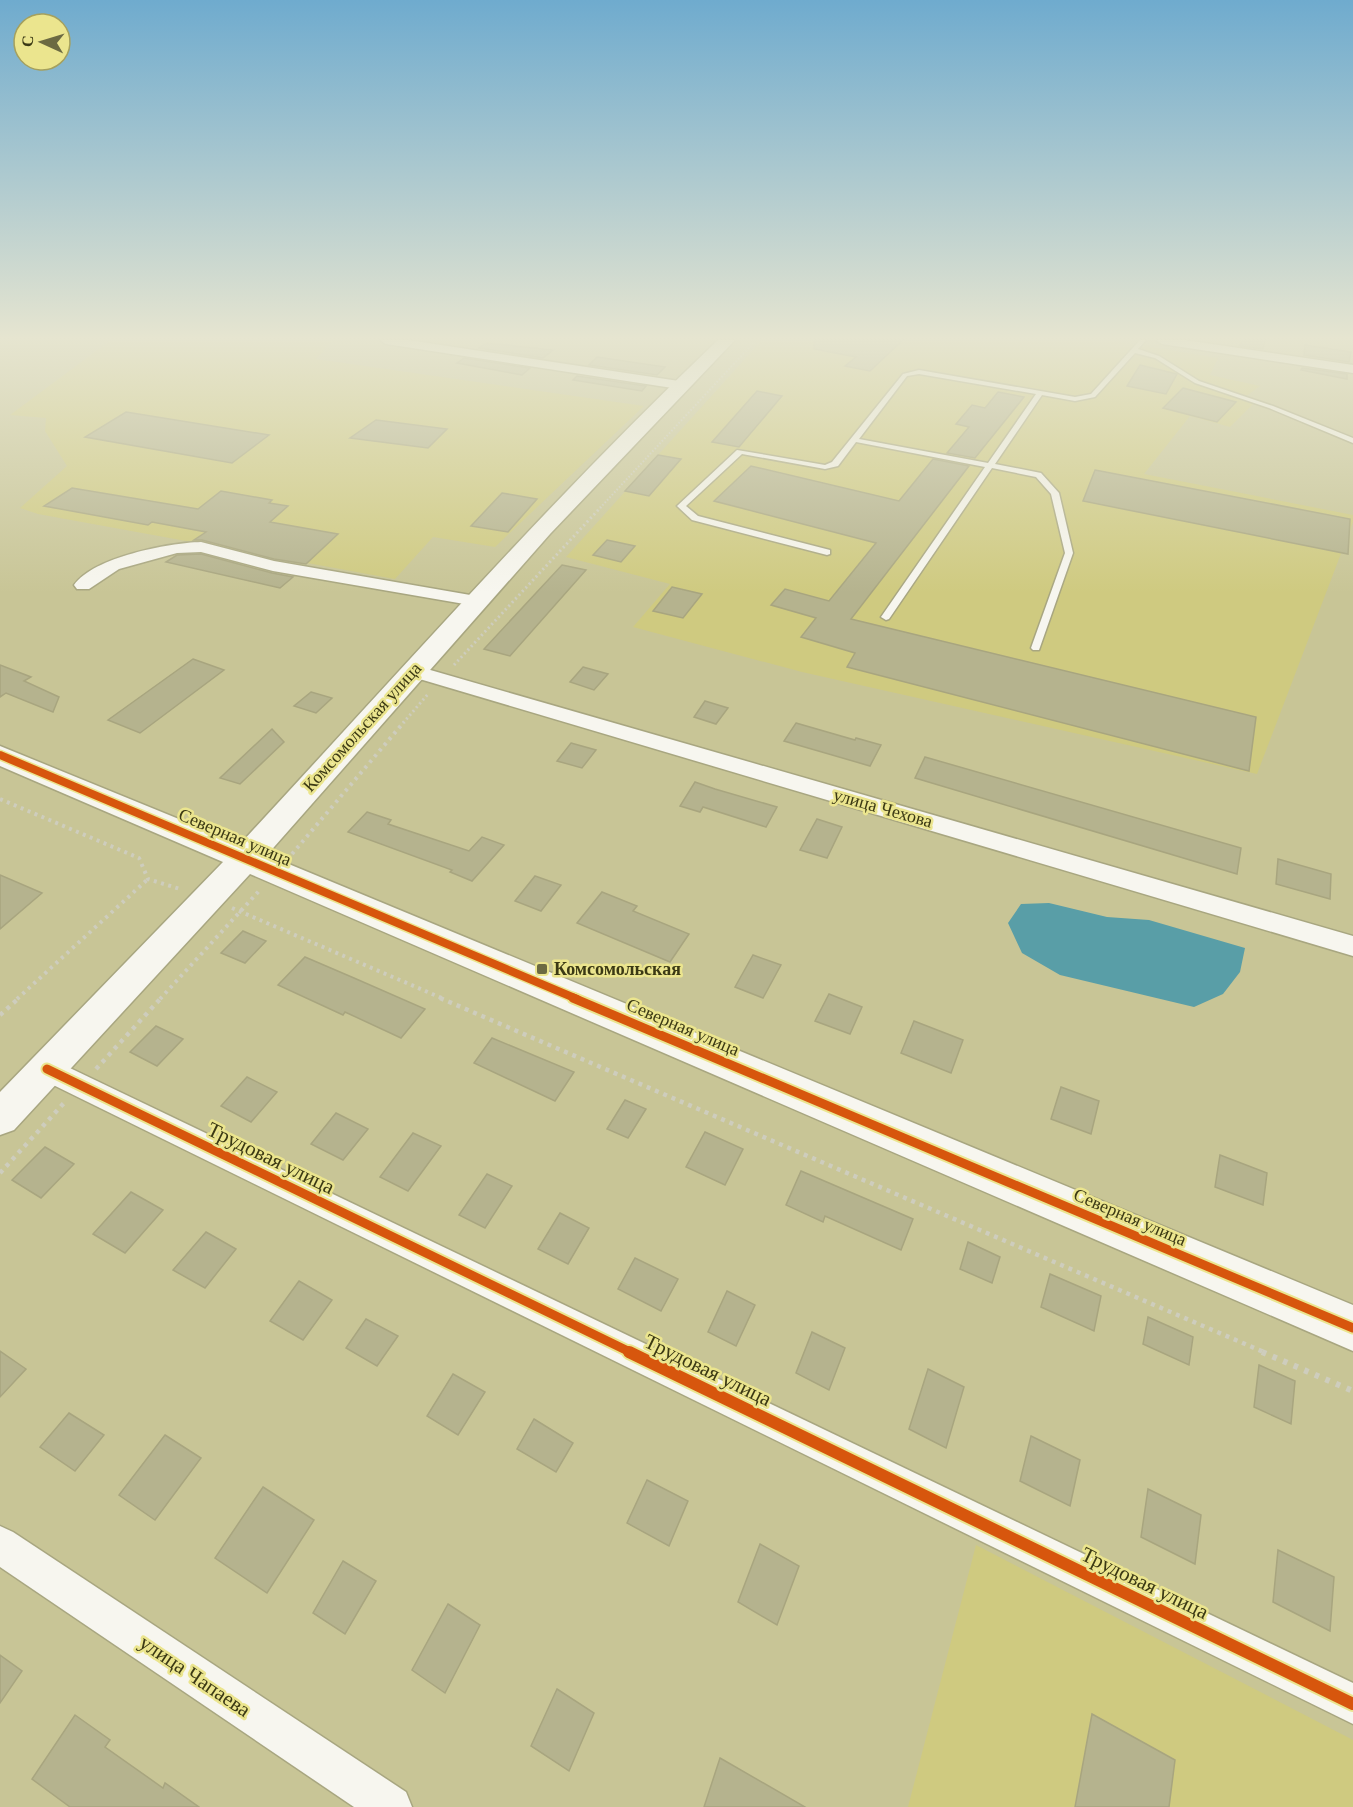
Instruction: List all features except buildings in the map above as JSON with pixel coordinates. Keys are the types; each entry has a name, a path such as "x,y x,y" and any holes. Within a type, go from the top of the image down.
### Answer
{"street":[{"name":"Комсомольская улица","path":"0,1118 47,1069 224,905 262,864 413,671 642,424"},
{"path":"83,585 113,565 176,548 201,547 273,566 476,601"},
{"name":"улица Чехова","path":"413,671 1353,946"},
{"name":"Северная улица","path":"0,755 262,864 1353,1328"},
{"name":"Трудовая улица","path":"47,1069 1353,1704"},
{"name":"улица Чапаева","path":"0,1545 391,1807"}],"lane":[{"path":"827,552 695,518 681,506 740,452 825,467 836,464 866,424"},
{"path":"886,617 1019,424"},
{"path":"1313,424 1353,441"},
{"path":"854,440 1038,475 1055,493 1069,553 1036,648"}],"path":[{"path":"0,1173 80,1086 224,905 442,679 678,424"},
{"path":"0,799 139,858 148,879 224,905 1353,1391"},
{"path":"0,1015 148,879"}],"shaded area":[{"path":"46,424 625,424 495,547 433,537 395,579 38,514 20,508 67,466 45,431"},
{"path":"686,424 1183,424 1144,474 1353,515 1353,522 1257,774 802,672 633,627 670,584 566,557"},
{"path":"976,1545 1353,1740 1353,1807 908,1807"}],"water":[{"path":"1049,903 1107,917 1149,920 1245,948 1240,972 1223,994 1194,1007 1060,975 1022,953 1008,923 1021,904"}],"cycle path":[{"path":"0,755 1353,1328"},
{"path":"47,1069 1353,1704"}],"place":[{"name":"Комсомольская","path":"542,969"}]}
